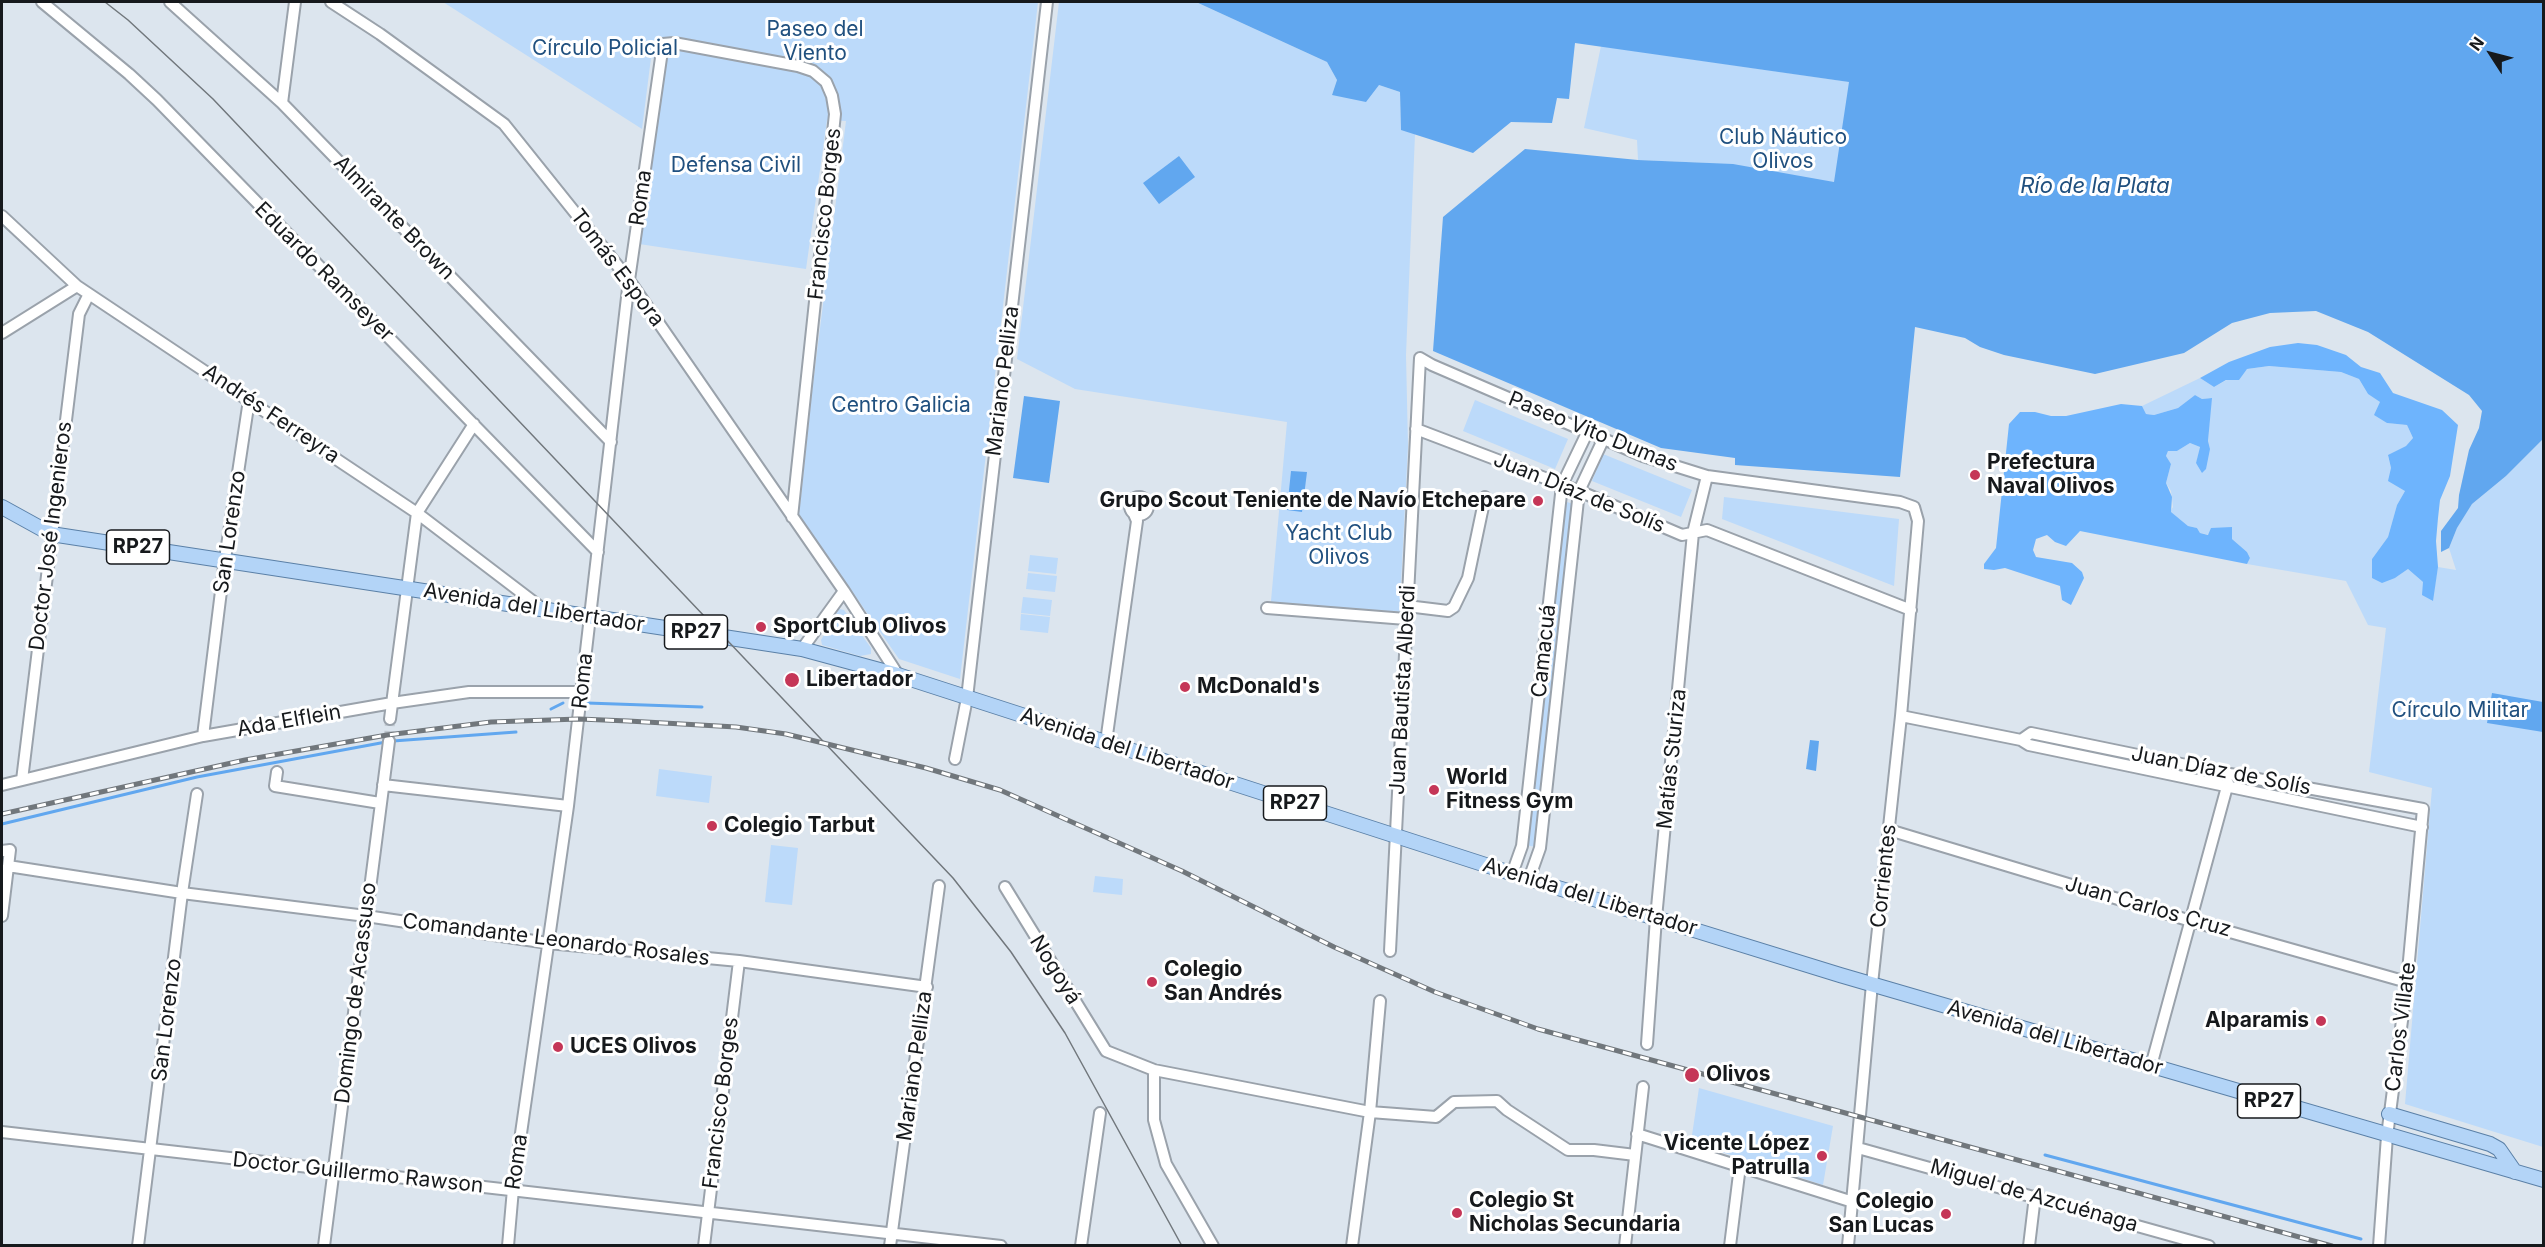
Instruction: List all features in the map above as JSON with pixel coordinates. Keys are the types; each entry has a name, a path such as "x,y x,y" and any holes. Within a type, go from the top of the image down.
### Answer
{"main road":[{"name":"Avenida del Libertador","path":"2,507 51,534 802,649 898,675 1512,874 1872,984 2544,1180"},
{"path":"2390,1114 2490,1144 2499,1149 2515,1172"}],"street":[{"name":"Eduardo Ramseyer","path":"42,2 157,100 598,552"},
{"name":"Almirante Brown","path":"170,2 282,103 611,442"},
{"path":"282,103 295,2"},
{"name":"Tomás Espora","path":"331,2 389,40 504,124 629,280 844,591 898,675"},
{"name":"Mariano Pelliza","path":"955,759 966,698 1047,2"},
{"name":"Francisco Borges","path":"663,44 674,43 798,66 813,71 826,82 832,96 835,114 792,517"},
{"name":"Roma","path":"508,1245 513,1189 568,806 629,280 663,44"},
{"name":"Andrés Ferreyra","path":"2,216 77,286 417,513 543,609"},
{"path":"2,333 77,286"},
{"name":"Doctor José Ingenieros","path":"22,780 79,314 89,294"},
{"name":"Juan Bautista Alberdi","path":"1390,951 1420,358"},
{"name":"Paseo Vito Dumas","path":"1420,358 1603,440 1643,456 1707,476 1900,502 1914,507"},
{"name":"San Lorenzo","path":"203,736 225,559 249,400"},
{"path":"390,718 417,513 474,424"},
{"name":"Juan Díaz de Solís","path":"1416,429 1562,484 1682,535 1707,530 1911,610"},
{"name":"Camacuá","path":"1512,874 1522,846 1562,484 1587,433"},
{"name":"Camacuá","path":"1529,879 1540,848 1579,491 1603,440"},
{"name":"Matías Sturiza","path":"1647,1044 1656,918 1693,533 1707,476"},
{"path":"1407,606 1448,611 1455,607 1468,578 1485,497"},
{"name":"Corrientes","path":"1848,1245 1872,984 1911,610 1918,521 1914,507"},
{"path":"1106,742 1138,516"},
{"path":"802,649 844,591"},
{"path":"1550,597 1567,599"},
{"path":"1267,608 1406,619"},
{"name":"Ada Elflein","path":"2,785 203,736 392,703 469,692 582,692"},
{"path":"390,718 397,706 405,701"},
{"path":"371,707 384,710 390,718"},
{"name":"Juan Díaz de Solís","path":"1901,716 2021,740 2029,745 2227,788 2422,827"},
{"name":"Juan Díaz de Solís","path":"2021,740 2031,733 2230,774 2423,809"},
{"name":"Domingo de Acassuso","path":"324,1245 389,741"},
{"path":"1530,769 1548,772"},
{"path":"277,772 275,786 380,803"},
{"path":"2151,1066 2230,774"},
{"path":"382,785 568,806"},
{"name":"San Lorenzo","path":"138,1245 182,893 197,794"},
{"name":"Carlos Villate","path":"2379,1245 2387,1136 2407,982 2423,809"},
{"name":"Juan Carlos Cruz","path":"1889,830 2191,921 2407,982"},
{"path":"2,916 8,866 6,850"},
{"name":"Comandante Leonardo Rosales","path":"8,866 182,893 366,916 548,943 739,961 927,987"},
{"name":"Mariano Pelliza","path":"890,1245 939,886"},
{"name":"Nogoyá","path":"1005,887 1106,1051 1154,1070"},
{"name":"Francisco Borges","path":"704,1245 739,961"},
{"path":"1352,1245 1370,1112 1380,1001"},
{"path":"1213,1245 1166,1164 1154,1120 1154,1070 1370,1112 1436,1117 1454,1102 1497,1101 1568,1150 1594,1150 1635,1155"},
{"path":"1625,1245 1642,1087"},
{"path":"1081,1245 1100,1113"},
{"name":"Doctor Guillermo Rawson","path":"2,1132 1001,1245"},
{"path":"1637,1134 1853,1202"},
{"name":"Miguel de Azcuénaga","path":"1858,1148 2210,1245"},
{"path":"1730,1245 1740,1166"},
{"path":"2029,1245 2035,1196"}],"green space":[{"name":"Centro Galicia","path":"443,2 1038,2 960,679 899,659 799,515 846,121 827,120 806,269 639,244 666,60 651,58 642,129"},
{"name":"Yacht Club Olivos","path":"1059,2 1196,2 1327,62 1337,80 1332,95 1379,85 1400,92 1401,129 1415,134 1406,355 1408,446 1399,622 1270,612 1287,422 1075,389 1017,359"},
{"name":"Club Náutico Olivos","path":"1601,46 1850,82 1834,331 1707,163 1638,160 1637,140 1584,128"},
{"name":"Círculo Militar","path":"2269,366 2341,372 2359,379 2368,394 2380,402 2387,423 2407,425 2413,438 2406,446 2388,456 2391,468 2405,491 2397,505 2388,537 2372,559 2395,578 2408,569 2423,582 2432,601 2438,567 2456,570 2449,548 2457,528 2472,504 2506,476 2543,439 2543,1147 2405,1104 2432,788 2369,772 2386,628 2368,625 2346,581 2247,564 2250,558 2247,552 2232,539 2200,533 2197,528 2188,526 2170,512 2173,507 2171,491 2166,483 2171,464 2166,456 2168,451 2177,451 2190,443 2200,447 2196,464 2210,449 2208,441 2211,398 2202,399 2195,395 2178,408 2154,415 2146,414 2142,406 2200,378 2214,387 2247,369"},
{"path":"1475,400 1568,439 1555,469 1463,431"},
{"path":"1603,454 1692,490 1681,517 1592,481"},
{"path":"1724,497 1899,519 1894,586 1722,519"},
{"path":"1564,501 1573,504 1536,847 1525,845"},
{"path":"1030,555 1058,558 1056,574 1028,571"},
{"path":"1028,573 1057,576 1055,592 1026,589"},
{"path":"1023,597 1052,600 1050,616 1021,613"},
{"path":"839,609 844,610 871,648 871,654 860,656 822,645 821,640"},
{"path":"1021,614 1050,617 1048,633 1020,630"},
{"path":"659,769 712,776 709,803 656,796"},
{"path":"771,845 798,848 792,905 765,902"},
{"path":"1095,876 1123,879 1122,895 1093,892"},
{"path":"1699,1088 1833,1126 1823,1185 1691,1142"}],"shaded area":[{"path":"2298,343 2317,345 2346,355 2361,367 2380,373 2393,393 2442,410 2458,425 2450,476 2440,500 2436,541 2438,567 2433,601 2422,595 2423,582 2408,569 2382,583 2372,578 2372,559 2388,537 2397,505 2405,491 2388,481 2391,468 2388,455 2406,446 2413,438 2407,425 2387,423 2374,415 2380,402 2368,394 2359,379 2341,372 2269,366 2247,369 2239,380 2226,380 2214,387 2200,378 2229,362 2270,347"},
{"path":"2195,395 2202,399 2212,398 2208,441 2210,449 2206,469 2202,473 2196,463 2200,447 2190,443 2177,451 2168,451 2166,456 2171,464 2166,483 2172,497 2171,512 2188,526 2197,528 2200,533 2208,535 2211,528 2232,527 2232,539 2247,552 2250,558 2247,564 2080,531 2066,546 2055,542 2047,535 2036,539 2033,550 2036,557 2072,563 2082,572 2084,578 2071,605 2062,600 2060,586 2005,568 1984,569 1984,564 1996,548 2009,424 2020,412 2066,416 2121,404 2142,406 2146,414 2154,415 2178,408"}],"water":[{"name":"Río de la Plata","path":"1196,2 2543,2 2543,439 2506,476 2472,504 2457,528 2449,548 2441,552 2441,531 2458,508 2469,450 2479,428 2482,411 2469,395 2368,332 2316,311 2270,313 2232,323 2184,353 2095,374 2004,355 1980,347 1965,338 1915,327 1900,477 1735,465 1735,458 1661,448 1433,351 1443,217 1525,149 1638,160 1733,164 1834,182 1849,82 1575,43 1569,99 1557,98 1552,123 1511,122 1473,153 1401,130 1400,92 1379,85 1366,102 1332,95 1337,80 1327,62"},
{"path":"1179,156 1195,177 1159,204 1143,183"},
{"path":"1024,396 1060,401 1049,483 1013,478"},
{"path":"1291,471 1307,472 1302,512 1287,510"},
{"path":"2492,693 2543,702 2543,732 2487,723"},
{"path":"1810,740 1819,741 1816,771 1806,769"}],"waterway":[{"path":"551,709 563,703"},
{"path":"587,703 702,707"},
{"path":"393,741 516,732"},
{"path":"2,824 197,777 386,742"},
{"path":"2045,1155 2361,1239"}],"tunnel":[{"path":"389,741 390,719"}],"tram line":[{"path":"105,2 128,20 213,99 953,878 1011,952 1065,1033 1182,1246"}],"railway":[{"path":"2,814 245,760 387,735 491,722 579,719 736,727 786,734 926,768 1000,790 1182,871 1334,947 1435,992 1538,1029 2332,1246"}],"place":[{"name":"Prefectura Naval Olivos","path":"1975,475"},
{"name":"Grupo Scout Teniente de Navío Etchepare","path":"1538,501"},
{"name":"SportClub Olivos","path":"761,627"},
{"name":"Libertador","path":"792,680"},
{"name":"McDonald's","path":"1185,687"},
{"name":"World Fitness Gym","path":"1434,790"},
{"name":"Colegio Tarbut","path":"712,826"},
{"name":"Colegio San Andrés","path":"1152,982"},
{"name":"Alparamis","path":"2321,1021"},
{"name":"UCES Olivos","path":"558,1047"},
{"name":"Olivos","path":"1692,1075"},
{"name":"Vicente López Patrulla","path":"1822,1156"},
{"name":"Colegio St Nicholas Secundaria","path":"1457,1213"},
{"name":"Colegio San Lucas","path":"1946,1214"}],"park label":[{"name":"Paseo del Viento","path":"815,42"},
{"name":"Círculo Policial","path":"605,49"},
{"name":"Defensa Civil","path":"736,166"}]}
